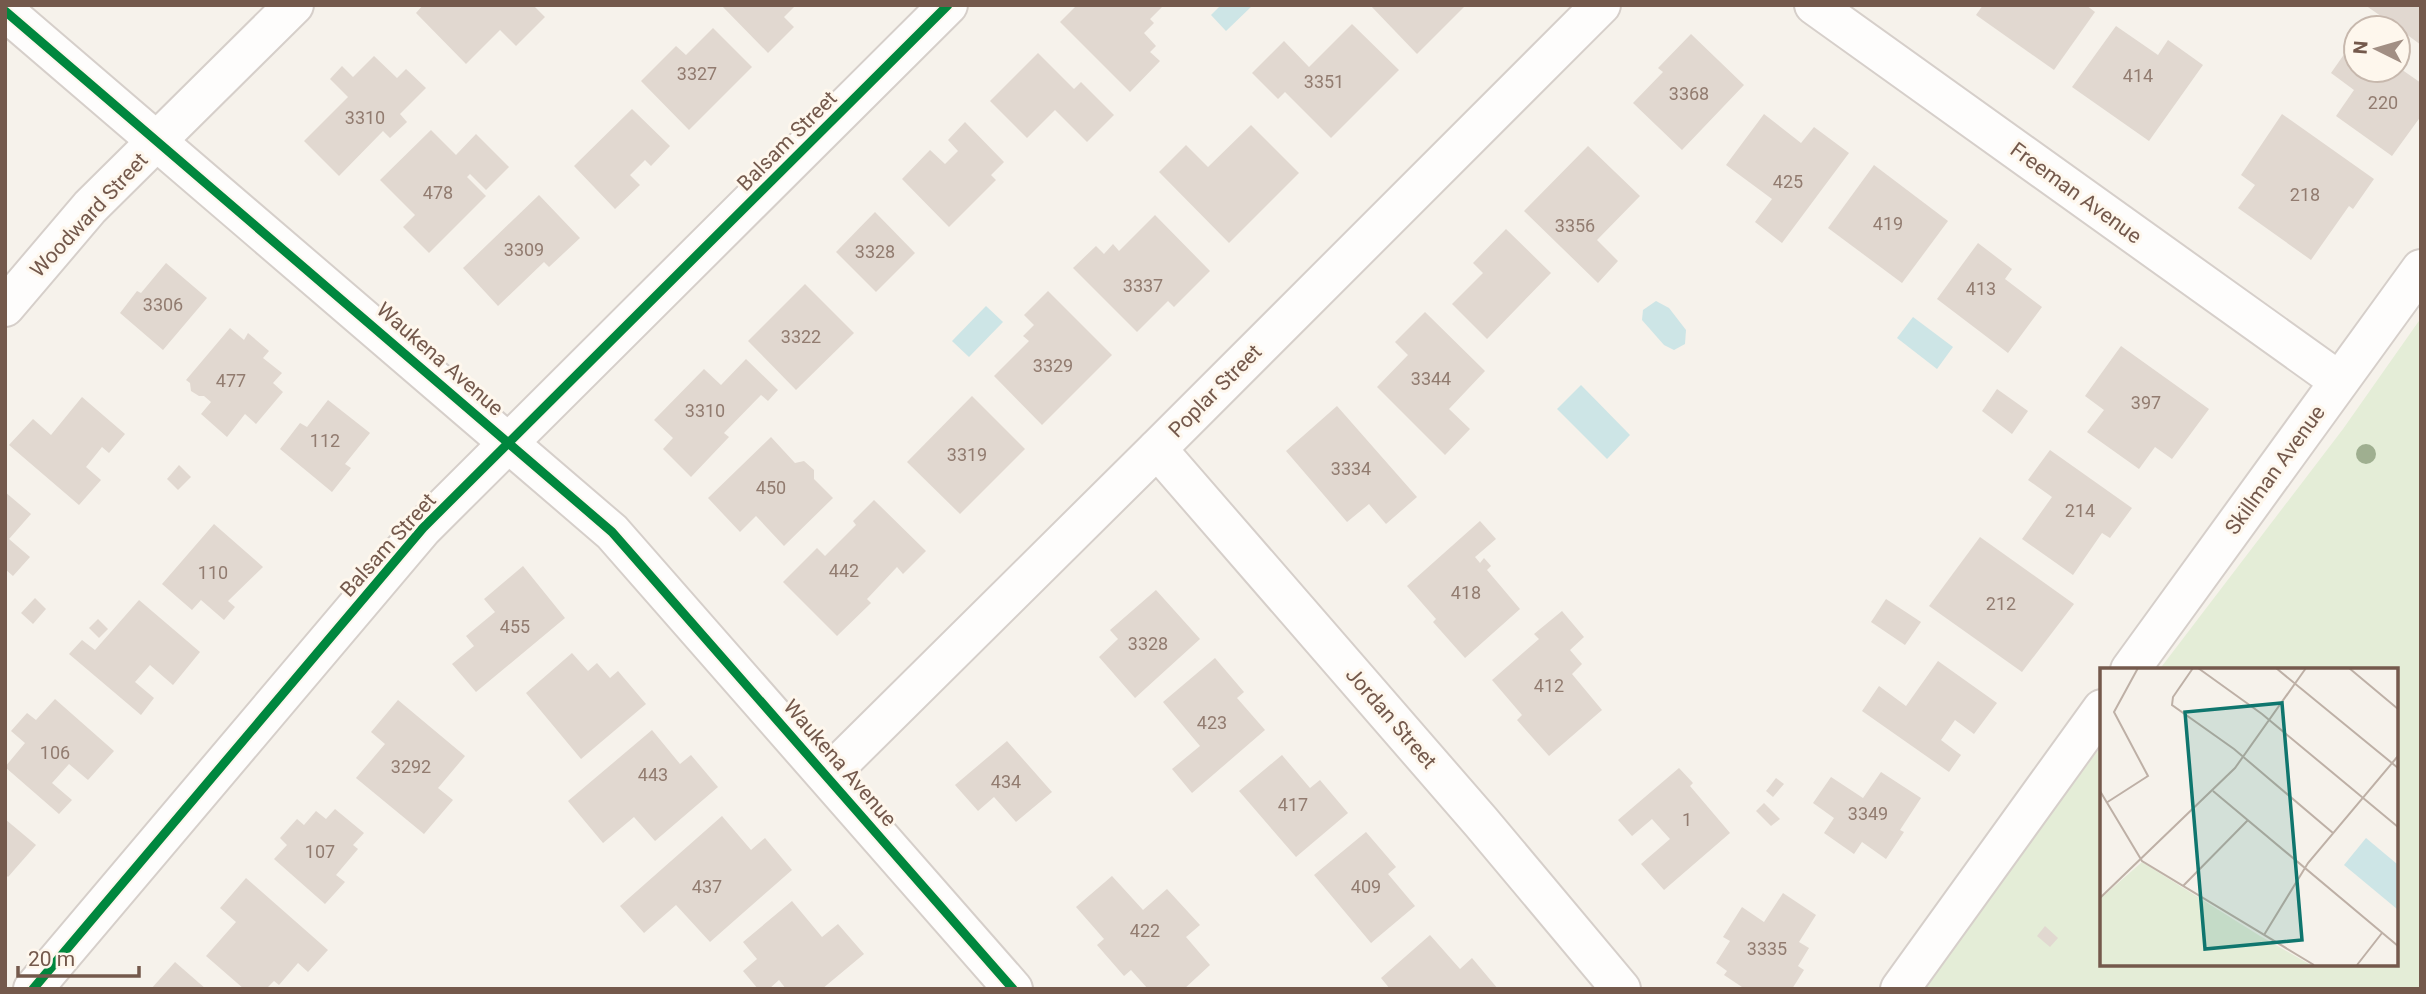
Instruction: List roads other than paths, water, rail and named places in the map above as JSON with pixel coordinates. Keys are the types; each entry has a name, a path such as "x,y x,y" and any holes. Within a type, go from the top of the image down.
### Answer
{"street":[{"name":"Woodward Street","path":"5,307 90,207 294,5"},
{"name":"Balsam Street","path":"33,989 423,527 948,5"},
{"name":"Poplar Street","path":"828,775 1601,5"},
{"name":"Freeman Avenue","path":"1814,5 2339,381"},
{"name":"Waukena Avenue","path":"5,10 612,532 1013,989"},
{"name":"Skillman Avenue","path":"2131,668 2421,269"},
{"name":"Jordan Street","path":"1157,449 1482,822 1620,989"},
{"path":"1900,989 2100,712"}],"water":[{"path":"1221,5 1253,5 1226,31 1211,15"},
{"path":"1656,301 1669,308 1686,330 1685,344 1674,350 1664,345 1642,320 1643,310"},
{"path":"986,306 1003,322 969,357 952,341"},
{"path":"1913,317 1953,347 1937,369 1897,338"},
{"path":"1581,385 1630,435 1607,459 1557,409"}]}
